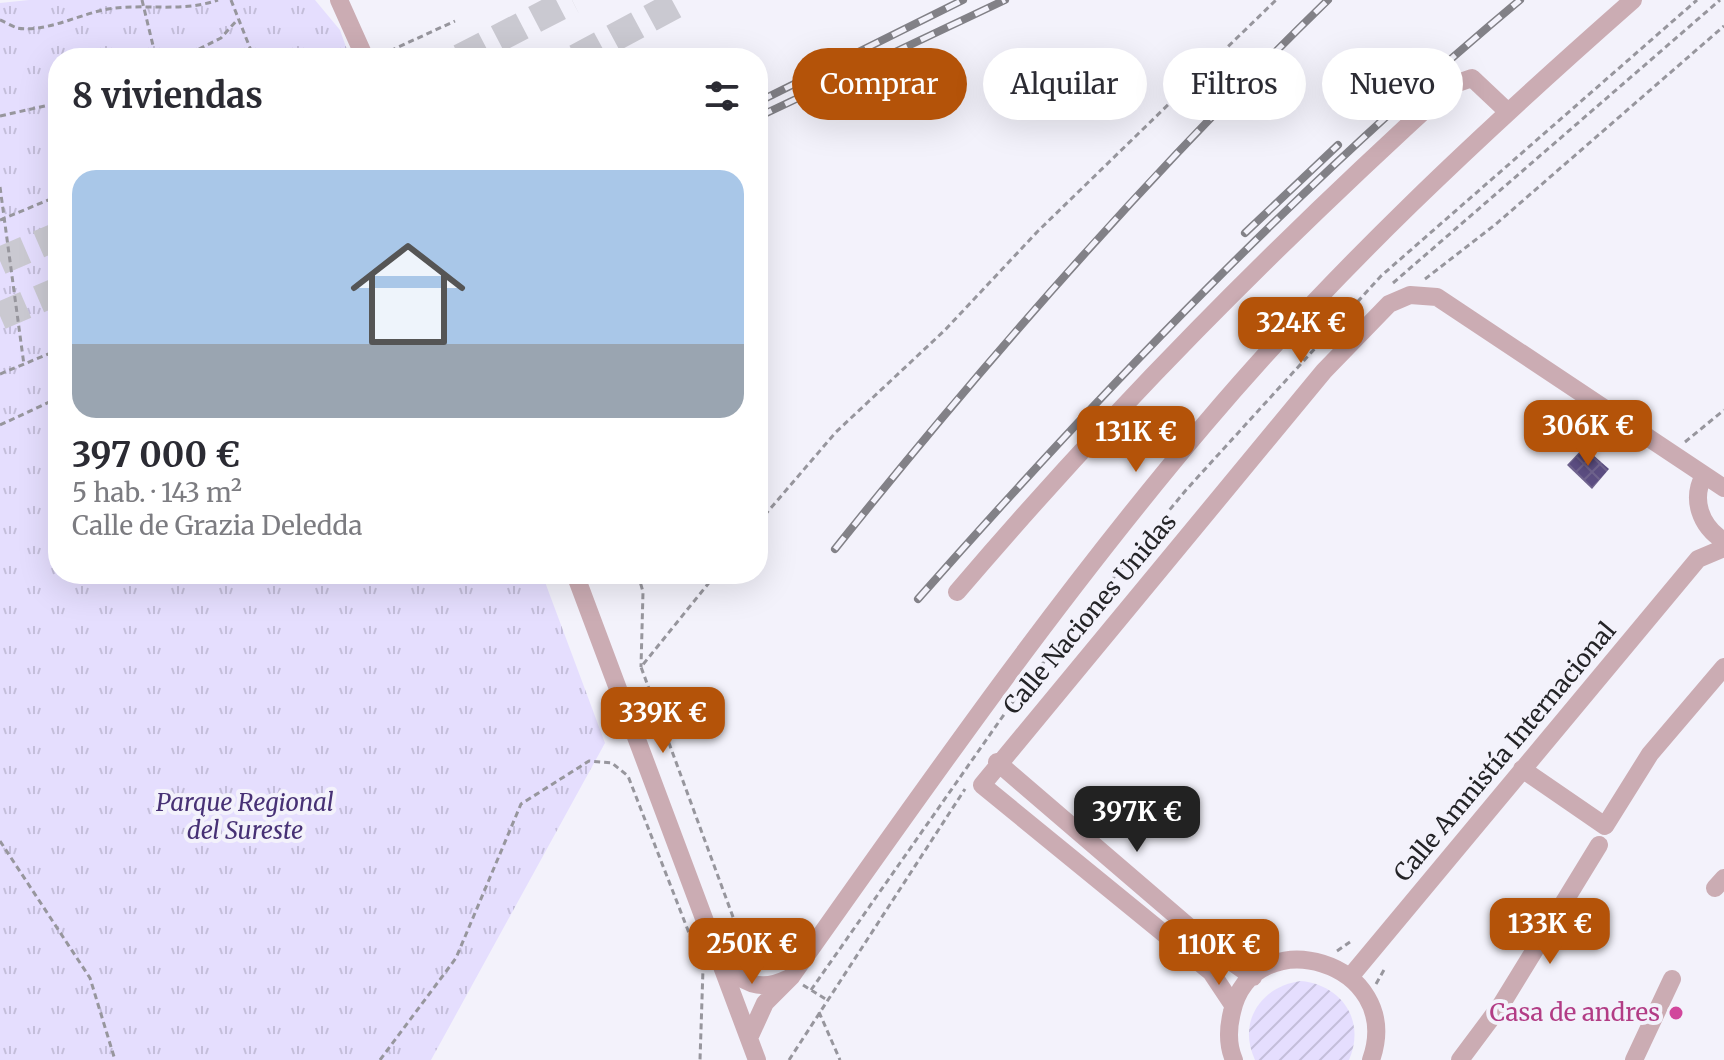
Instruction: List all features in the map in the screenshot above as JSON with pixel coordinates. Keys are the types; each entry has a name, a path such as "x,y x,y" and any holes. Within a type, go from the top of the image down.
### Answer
{"street":[{"path":"339,0 361,48"},
{"path":"749,1038 765,1003 786,973 1048,617 1186,446 1323,293 1507,111 1633,0"},
{"path":"957,592 1056,475 1191,332 1321,204 1452,85 1472,78 1507,111"},
{"path":"1410,295 1448,301 1724,488"},
{"name":"Calle Naciones Unidas","path":"1233,1005 1211,972 982,785 997,762 1324,371 1389,304 1410,295"},
{"name":"Calle Amnistía Internacional","path":"1698,559 1705,522 1697,500 1704,475"},
{"path":"1705,522 1724,541"},
{"name":"Calle Amnistía Internacional","path":"1350,977 1698,559 1724,548"},
{"path":"579,584 757,1060"},
{"path":"1522,769 1605,826 1650,754 1724,667"},
{"path":"997,762 1223,956 1253,977"},
{"path":"1460,1060 1501,1005 1599,845"},
{"path":"715,949 733,973 752,985 768,987 786,973"},
{"path":"1234,1060 1228,1029 1233,1005 1253,977 1271,965 1292,959 1313,959 1334,965 1368,997 1376,1021 1376,1046 1371,1060"},
{"path":"1634,1060 1672,979"}],"path":[{"path":"142,0 154,48"},
{"path":"0,20 17,28 39,27 108,9 196,7 218,0"},
{"path":"231,0 250,48"},
{"path":"768,511 836,432 945,330 1038,231 1276,0"},
{"path":"201,48 221,38 238,19"},
{"path":"396,48 455,21"},
{"path":"1410,295 1436,267 1496,224 1724,26"},
{"path":"0,116 48,105"},
{"path":"0,187 2,220 24,365"},
{"path":"2,220 48,200"},
{"path":"0,374 48,354"},
{"path":"0,425 48,403"},
{"path":"1673,453 1724,410"},
{"path":"641,584 641,667 740,936 750,955 786,973"},
{"path":"641,667 708,584"},
{"path":"380,1060 456,958 521,804 589,761 612,763 628,776 703,969 700,1060"},
{"path":"0,841 90,978 115,1060"},
{"path":"789,1060 827,1000"},
{"path":"819,1012 840,1060"}],"green space":[{"name":"Parque Regional del Sureste","path":"29,0 315,0 340,30 346,48 48,48 48,584 546,584 605,743 431,1060 0,1060 0,3"},
{"path":"1301,981 1328,990 1347,1007 1354,1032 1354,1046 1349,1060 1255,1060 1249,1032 1256,1008 1274,990"}],"building":[{"path":"1584,447 1609,469 1592,489 1567,465"}],"tunnel":[{"path":"479,48 572,0"},
{"path":"595,48 684,0"},
{"path":"0,261 48,240"},
{"path":"0,316 48,295"}],"railway":[{"path":"768,97 963,0"},
{"path":"768,112 1005,0"},
{"path":"835,549 952,406 1073,267 1198,131 1328,0"},
{"path":"918,599 1061,441 1283,213 1360,140 1520,0"},
{"path":"1245,233 1338,145"}],"place":[{"name":"Casa de andres","path":"1676,1013"}]}
